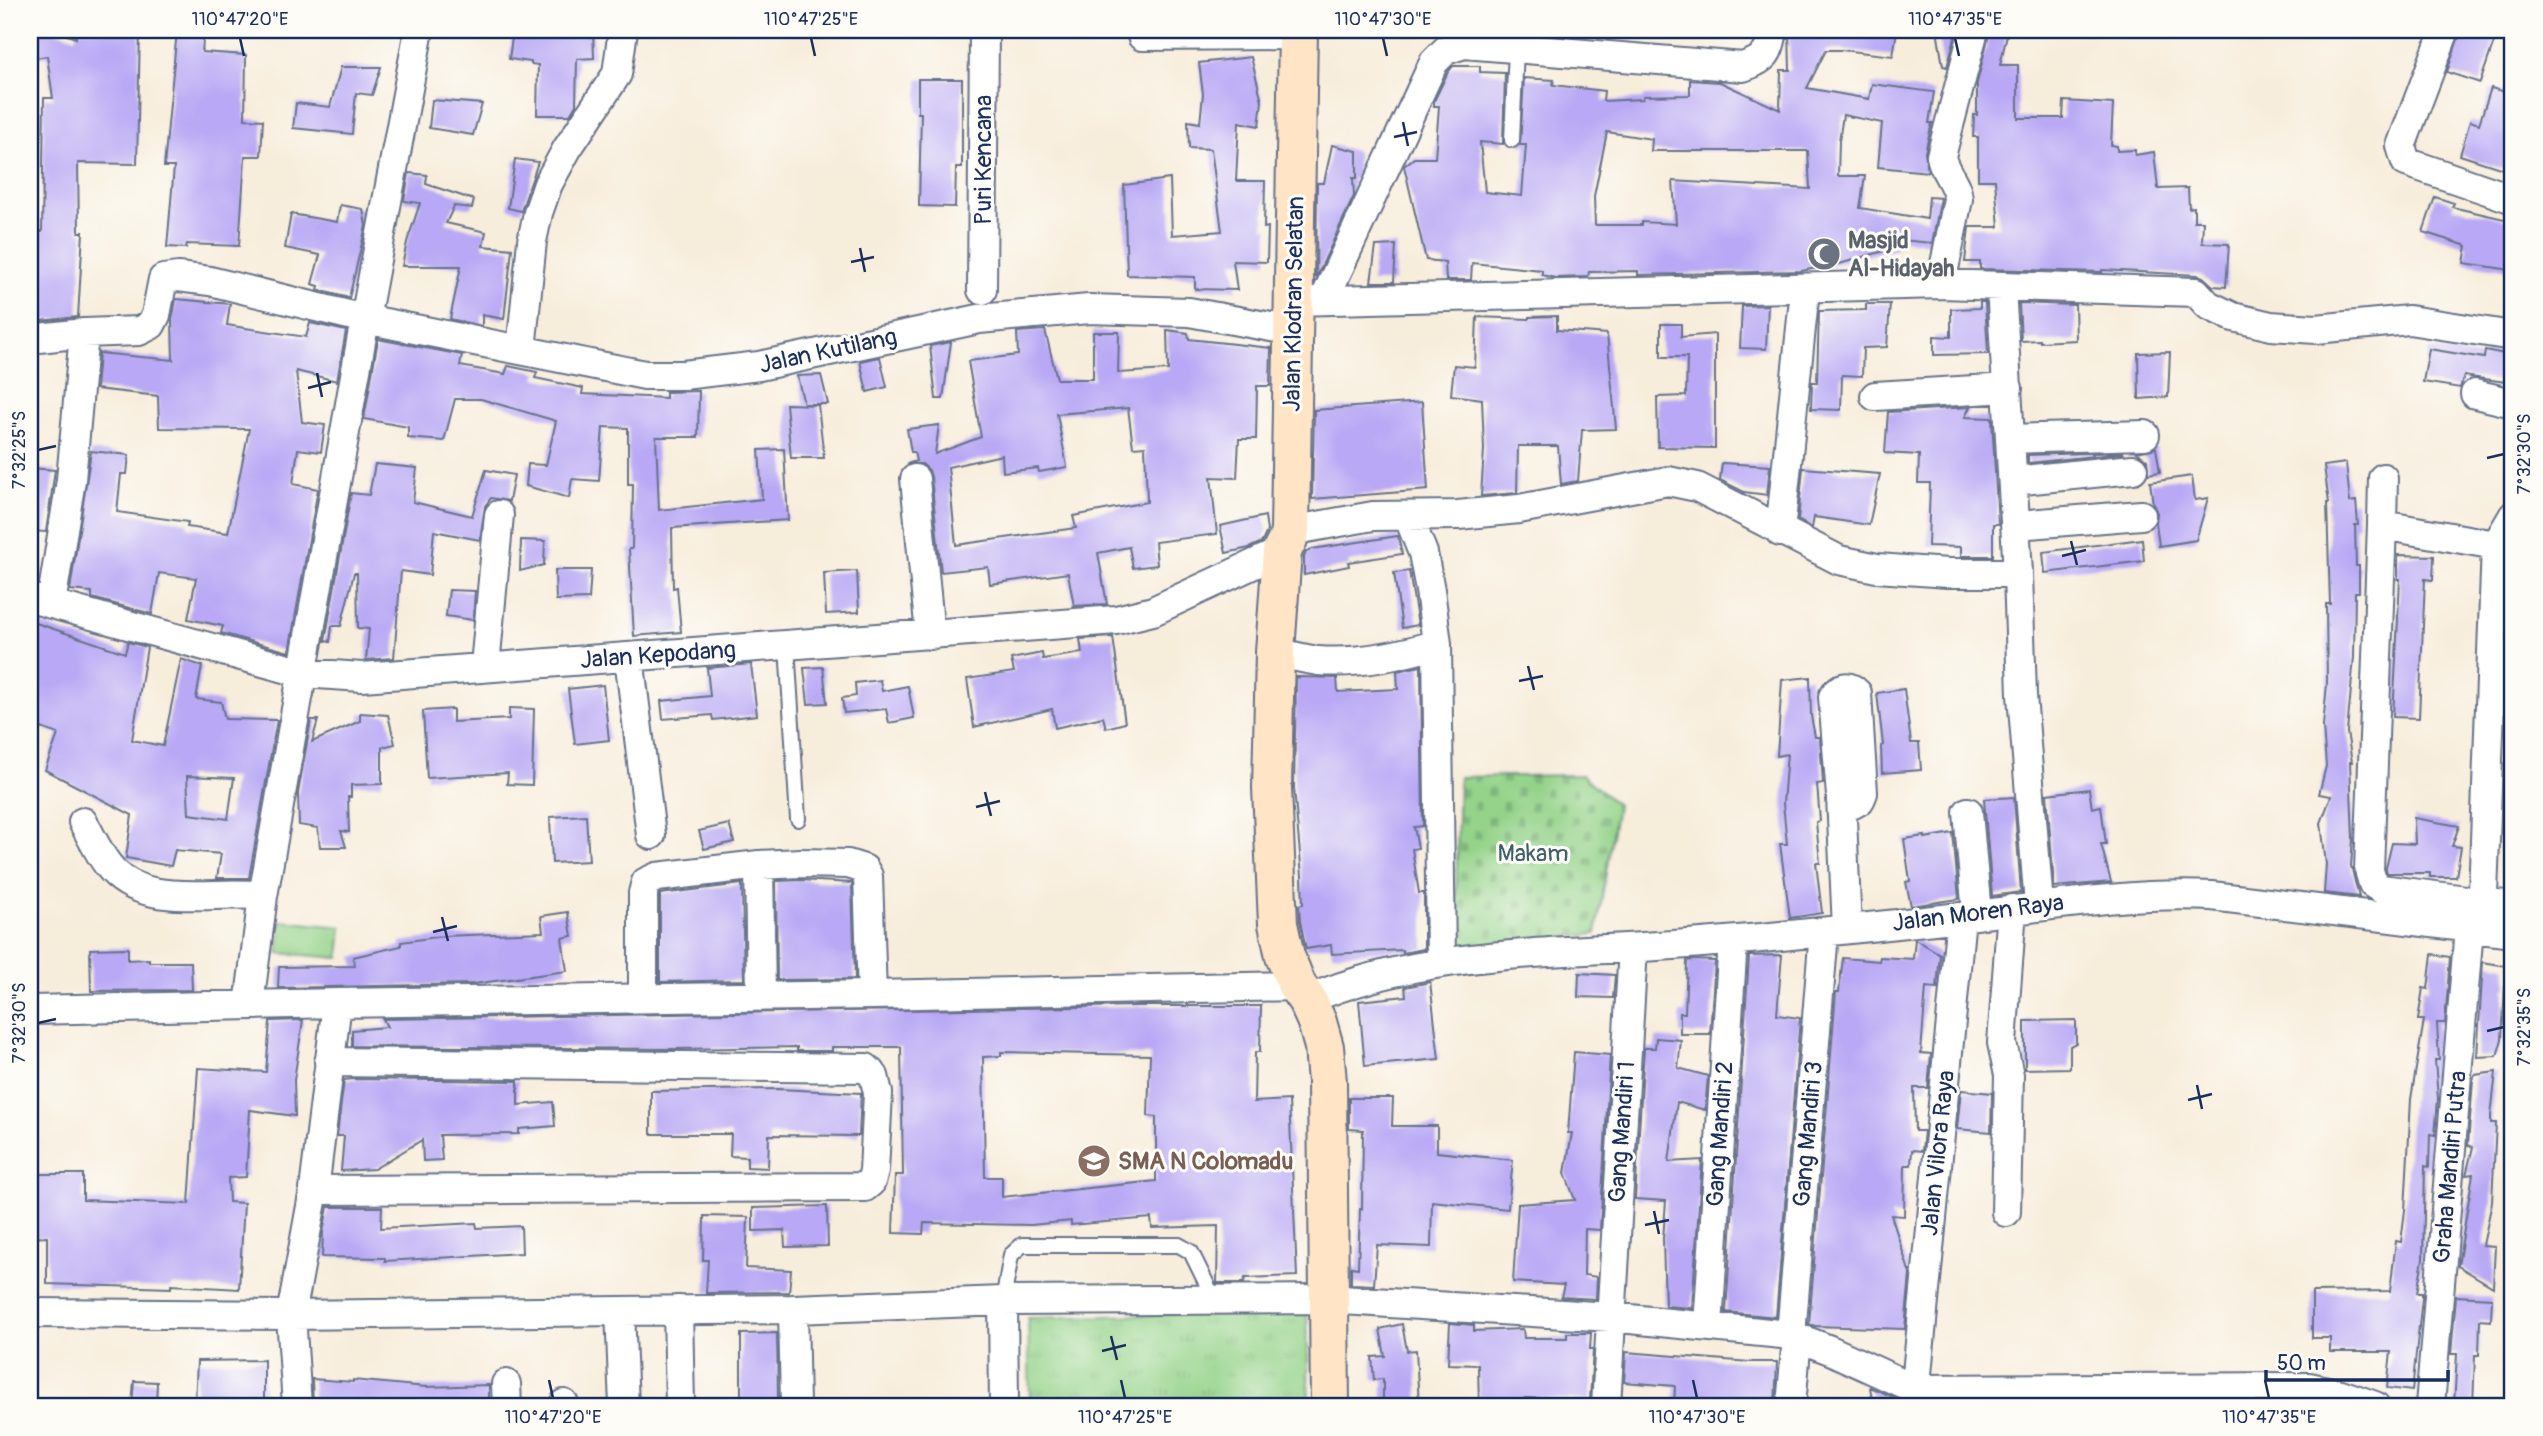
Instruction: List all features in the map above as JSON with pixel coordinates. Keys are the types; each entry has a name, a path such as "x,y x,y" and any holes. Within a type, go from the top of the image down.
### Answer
{"main road":[{"name":"Jalan Klodran Selatan","path":"1298,33 1304,311 1275,652 1272,788 1278,924 1285,956 1324,1047 1327,1082 1330,1406"}],"street":[{"path":"248,1005 262,907 365,318 419,30"},
{"path":"521,350 532,242 538,213 548,184 566,149 617,74 623,30"},
{"name":"Puri Kencana","path":"982,290 984,30"},
{"path":"1142,30 1142,36 1298,33"},
{"path":"1304,311 1434,62 1446,50 1464,44 1743,67 1762,60 1771,46 1773,30"},
{"path":"1941,284 1958,199 1957,188 1942,166 1941,156 1975,30"},
{"path":"2445,30 2401,146 2403,156 2406,162 2513,199"},
{"name":"Jalan Kutilang","path":"84,333 139,331 151,325 156,315 161,281 178,277 255,290 365,318 645,375 683,375 759,366 979,319 1088,309 1304,311 1941,284 2196,292 2208,305 2233,317 2270,326 2316,329 2391,320 2513,336"},
{"path":"2001,286 2018,573 2026,907 2002,1043 2009,1075 2006,1212"},
{"path":"1780,532 1805,289"},
{"path":"30,339 84,333 71,480 41,601"},
{"path":"1875,396 2008,388"},
{"path":"2475,394 2513,403"},
{"path":"2011,439 2145,435"},
{"path":"2013,481 2133,469"},
{"path":"2383,478 2370,877 2373,884 2381,889 2478,920 2513,906"},
{"path":"915,479 930,635"},
{"name":"Jalan Kepodang","path":"41,601 303,673 362,677 1078,625 1153,611 1282,565 1373,516 1414,532 1458,515 1519,509 1668,481 1697,487 1839,560 1877,569 2018,573"},
{"path":"485,666 499,514"},
{"path":"2016,525 2141,515"},
{"path":"2382,525 2504,545 2513,516"},
{"path":"1414,532 1437,645 1441,961"},
{"name":"Graha Mandiri Putra","path":"2430,1406 2478,920 2504,545"},
{"path":"1275,652 1317,661 1357,662 1398,656 1437,645"},
{"path":"629,657 651,835"},
{"name":"Gang Mandiri 3","path":"1791,1406 1794,1336 1836,930 1841,796"},
{"name":"Jalan Vilora Raya","path":"1914,1398 1969,916 1968,811"},
{"path":"83,822 109,866 121,878 145,890 172,894 219,893 262,907"},
{"path":"643,997 643,893 646,883 657,877 760,865 848,864 864,869 870,884 872,995"},
{"path":"760,865 761,997"},
{"name":"Jalan Moren Raya","path":"1302,993 1331,990 1441,961 1733,941 1969,916 2026,907 2165,894 2478,920 2513,933"},
{"name":"Gang Mandiri 2","path":"1707,1326 1733,941"},
{"name":"Gang Mandiri 1","path":"1606,1406 1633,947"},
{"path":"30,1010 643,997 1302,993"},
{"path":"297,1406 291,1315 314,1190 337,1003"},
{"path":"314,1190 865,1187 872,1182 874,1171 878,1093 874,1076 866,1068 329,1062"},
{"path":"30,1313 291,1315 793,1309 1003,1301 1327,1299 1610,1317 1794,1336 1914,1398 2308,1387 2341,1394 2375,1406"},
{"path":"1003,1301 1004,1406"},
{"path":"793,1309 795,1406"},
{"path":"678,1310 680,1406"},
{"path":"620,1311 624,1406"}],"lane":[{"path":"1512,140 1516,48"},
{"path":"787,646 798,819"},
{"path":"1003,1301 1011,1255 1022,1245 1179,1245 1191,1252 1214,1299"}],"green space":[{"name":"Makam","path":"1582,775 1617,805 1596,934 1467,946 1455,938 1459,777"},
{"path":"281,921 342,927 339,958 278,953"},
{"path":"1307,1311 1309,1406 1030,1406 1028,1318"}],"building":[{"path":"30,30 53,30 76,38 76,30 140,30 137,164 78,163 79,232 83,232 78,317 30,322 30,232 42,232 44,98 53,98 47,56 30,59"},
{"path":"177,30 204,30 202,52 246,55 245,119 263,120 261,156 245,156 239,246 187,244 186,248 167,247 174,167 164,167"},
{"path":"513,30 593,30 594,58 577,59 576,105 570,115 537,115 538,65 509,59"},
{"path":"1789,30 1897,30 1893,56 1826,50 1807,88 1869,99 1872,84 1934,92 1929,123 1932,123 1925,152 1928,172 1878,167 1882,123 1843,115 1838,176 1865,176 1860,208 1927,219 1929,197 1941,198 1932,243 1901,240 1901,246 1843,263 1801,271 1638,275 1638,271 1589,272 1588,277 1555,278 1542,275 1542,270 1472,263 1471,280 1446,280 1445,262 1426,260 1404,166 1414,158 1435,158 1439,106 1434,106 1434,101 1453,66 1480,66 1480,72 1505,73 1503,144 1480,142 1485,192 1522,196 1526,145 1520,145 1524,78 1554,80 1553,85 1604,91 1603,101 1643,99 1643,96 1690,95 1690,80 1720,82 1780,110 1781,70 1790,70","holes":["1607,132 1652,139 1651,151 1808,151 1810,189 1673,181 1676,224 1642,222 1642,225 1595,225 1594,196"]},
{"path":"1937,30 1957,30 1947,67 1943,66"},
{"path":"1990,30 2008,30 2000,65 2018,65 2018,118 2063,118 2064,101 2113,104 2111,145 2117,146 2117,151 2135,150 2135,155 2154,152 2158,189 2188,188 2189,208 2194,207 2194,221 2203,221 2202,243 2229,244 2226,287 2213,286 2197,275 2102,270 1980,269 1980,262 1965,262 1969,227 1999,227 1995,180 1978,180 1978,137 1973,137 1974,115 1977,115 1977,83"},
{"path":"2461,30 2498,30 2480,83 2447,72"},
{"path":"1251,57 1262,101 1259,126 1239,122 1236,181 1265,181 1264,228 1268,227 1267,262 1233,261 1237,290 1195,289 1195,277 1127,275 1124,185 1170,179 1172,235 1222,231 1211,149 1189,148 1188,121 1200,123 1203,94 1199,63"},
{"path":"341,67 381,67 372,95 356,93 352,134 293,128 296,103 330,107"},
{"path":"918,79 962,79 962,168 956,168 955,207 919,206 921,113 918,113"},
{"path":"2491,88 2513,94 2513,110 2506,132 2513,137 2503,169 2460,155 2470,121 2479,124"},
{"path":"432,100 482,104 473,135 429,128"},
{"path":"1332,145 1357,151 1357,178 1353,178 1354,196 1316,278 1317,183 1324,183"},
{"path":"515,159 538,162 521,211 508,208"},
{"path":"409,173 427,175 426,184 474,200 472,208 454,206 446,223 486,232 483,246 512,249 504,319 482,315 482,326 450,319 461,266 402,266 420,203 404,201"},
{"path":"2435,197 2454,203 2452,207 2513,221 2511,270 2464,263 2467,246 2423,232"},
{"path":"340,205 363,209 366,226 349,298 318,290 319,286 312,284 320,255 285,248 291,214 337,222"},
{"path":"1396,245 1394,282 1371,282 1376,246"},
{"path":"176,299 230,304 227,325 306,337 310,323 346,331 337,381 296,371 302,422 325,425 321,452 298,449 293,484 318,489 289,652 221,633 223,626 188,619 196,578 159,573 152,614 92,598 92,592 70,590 91,451 129,455 127,474 121,474 117,512 188,522 187,527 228,533 249,429 159,428 158,396 96,389 99,353 173,360 172,320"},
{"path":"1980,302 1985,302 1988,354 1934,355 1934,336 1951,337 1951,309 1980,308"},
{"path":"2019,303 2075,305 2076,340 2021,341"},
{"path":"1866,304 1890,304 1887,347 1863,348 1862,376 1842,375 1841,410 1811,409 1812,382 1817,382 1819,311 1866,310"},
{"path":"1768,305 1766,349 1740,348 1742,306"},
{"path":"1557,316 1557,330 1607,334 1616,429 1582,430 1578,481 1561,484 1558,446 1518,446 1517,493 1481,496 1484,449 1482,399 1451,395 1454,365 1475,367 1477,317 1529,319"},
{"path":"1661,324 1681,324 1681,337 1715,334 1715,448 1658,447 1657,397 1686,396 1687,357 1661,357"},
{"path":"1045,330 1057,379 1093,379 1093,332 1119,332 1118,373 1168,370 1167,330 1188,333 1189,339 1271,348 1270,386 1257,386 1256,439 1239,439 1237,478 1211,477 1217,534 1155,542 1157,565 1133,568 1129,547 1098,553 1107,604 1074,606 1068,573 990,584 988,567 941,572 931,477 929,470 922,464 907,464 916,461 914,452 911,452 907,429 939,425 935,454 981,437 968,361 1018,355 1017,332","holes":["1128,408 1133,447 1145,446 1147,502 1073,516 1076,528 956,545 948,467 1002,455 1003,472 1038,468 1039,472 1067,467 1057,414"]},
{"path":"378,339 462,355 460,366 505,374 508,366 537,372 535,378 583,388 582,394 666,398 666,392 699,391 698,437 656,437 659,510 762,499 759,450 784,449 788,520 672,528 673,588 677,587 681,632 634,636 629,549 632,549 633,484 628,484 628,428 603,427 599,481 572,479 569,498 526,486 528,464 546,465 556,421 481,399 455,399 444,441 408,438 408,427 364,419"},
{"path":"951,342 943,399 936,399 930,346"},
{"path":"2429,349 2484,358 2485,350 2510,355 2513,359 2513,383 2464,376 2460,388 2423,382"},
{"path":"2170,352 2168,397 2139,399 2138,353"},
{"path":"880,357 887,387 867,392 860,361"},
{"path":"821,375 828,404 804,404 797,376"},
{"path":"1422,402 1428,490 1312,499 1314,410"},
{"path":"786,404 818,405 824,458 791,458"},
{"path":"1970,407 1965,417 1992,418 1998,524 1993,524 1993,556 1961,556 1961,547 1928,546 1930,483 1918,483 1919,455 1885,453 1888,412"},
{"path":"2156,448 2160,472 2148,474 2147,460 2137,452"},
{"path":"2123,453 2028,463 2028,455"},
{"path":"1722,463 1770,466 1767,495 1744,492 1720,480"},
{"path":"2346,463 2350,502 2356,501 2358,525 2355,525 2359,592 2355,592 2354,657 2347,732 2352,762 2351,866 2359,897 2324,893 2326,864 2321,823 2331,796 2319,794 2326,766 2323,726 2327,683 2326,604 2330,604 2329,503 2324,466"},
{"path":"375,464 417,468 413,502 472,516 486,470 514,475 509,501 491,498 485,506 480,540 434,531 430,575 401,571 394,658 366,660 369,629 358,628 357,573 354,573 341,626 332,626 330,642 325,641 351,493 369,495"},
{"path":"30,468 55,470 46,532 30,531"},
{"path":"1803,468 1880,474 1869,525 1814,517 1812,528 1798,520"},
{"path":"2192,476 2195,500 2208,498 2196,540 2159,546 2157,513 2150,482"},
{"path":"1265,516 1267,531 1262,542 1226,553 1220,526"},
{"path":"1398,536 1402,554 1348,562 1349,566 1304,575 1304,557 1306,552 1312,549"},
{"path":"2142,539 2144,561 2045,573 2043,552"},
{"path":"521,540 545,541 544,565 520,571"},
{"path":"2398,555 2434,556 2433,580 2425,579 2419,718 2393,717 2400,579"},
{"path":"555,570 591,570 589,599 556,600"},
{"path":"857,571 859,612 826,614 824,573"},
{"path":"1409,571 1418,625 1402,628 1394,573"},
{"path":"449,590 475,591 473,620 446,616"},
{"path":"30,621 125,653 128,642 147,647 132,740 163,746 181,659 202,666 196,699 221,702 225,719 277,720 249,878 217,878 221,854 175,850 171,866 126,858 132,815 45,770 58,734 30,724","holes":["187,776 234,778 228,819 189,814"]},
{"path":"1113,637 1125,723 1106,728 1103,717 1055,728 1052,709 974,727 967,679 1014,672 1011,659 1042,653 1043,659 1082,653 1080,639"},
{"path":"751,664 757,715 713,720 712,715 663,719 661,701 710,696 707,668"},
{"path":"1421,666 1423,826 1414,827 1418,848 1412,849 1419,893 1424,893 1424,949 1403,953 1402,950 1332,954 1331,945 1306,949 1300,921 1299,905 1303,904 1302,876 1294,788 1296,677 1337,678 1338,692 1398,689 1397,671"},
{"path":"823,667 827,703 808,704 804,668"},
{"path":"1810,677 1811,716 1815,737 1820,737 1823,783 1817,784 1820,821 1816,822 1820,863 1816,863 1822,913 1790,918 1780,844 1787,844 1783,803 1787,754 1777,756 1782,680"},
{"path":"880,680 882,691 908,686 914,718 889,723 886,709 844,713 842,698 856,696 855,683"},
{"path":"603,685 609,740 575,744 568,689"},
{"path":"1904,689 1911,743 1919,743 1921,770 1882,773 1883,745 1877,693"},
{"path":"509,708 534,709 532,785 507,784 508,773 427,778 423,711 453,709 453,722 509,719"},
{"path":"360,713 388,715 395,744 382,747 382,784 351,785 351,797 348,797 349,832 341,831 346,847 320,847 318,828 299,825 298,793 311,720 318,720 312,742 360,721"},
{"path":"2089,789 2092,808 2101,806 2106,844 2101,844 2111,882 2054,887 2047,794"},
{"path":"2014,797 2021,892 1992,896 1984,799"},
{"path":"586,815 589,861 552,863 550,817"},
{"path":"2414,818 2459,826 2452,846 2461,847 2456,877 2430,877 2430,873 2387,873 2392,843 2415,844"},
{"path":"729,824 734,842 704,849 699,831"},
{"path":"1953,833 1959,899 1911,906 1906,882 1910,881 1904,839"},
{"path":"776,881 852,883 855,979 777,980"},
{"path":"742,884 744,980 660,982 660,894"},
{"path":"568,912 572,936 562,938 567,971 474,984 278,988 279,967 355,966 353,957 401,946 401,942 444,936 543,932 541,916"},
{"path":"1915,939 1940,954 1937,988 1926,987 1921,1053 1931,1054 1928,1088 1914,1088 1915,1131 1924,1131 1922,1151 1912,1150 1911,1165 1905,1165 1904,1216 1891,1215 1910,1274 1905,1329 1815,1326 1809,1324 1836,992 1839,992 1843,958 1879,961 1880,957 1913,959"},
{"path":"128,948 128,960 191,962 192,990 91,991 90,949"},
{"path":"2432,954 2450,957 2445,1023 2437,1023 2439,1060 2435,1060 2438,1099 2435,1135 2430,1134 2429,1167 2425,1166 2423,1259 2417,1293 2422,1293 2422,1298 2412,1391 2387,1388 2391,1352 2330,1352 2330,1338 2312,1338 2312,1292 2390,1291 2396,1241 2401,1242 2405,1210 2411,1099 2424,1020 2418,1020 2423,988 2428,989"},
{"path":"1782,955 1777,1015 1800,1018 1776,1317 1726,1312 1749,956"},
{"path":"1687,961 1715,961 1710,1034 1680,1034 1680,1013 1685,1013"},
{"path":"2483,962 2506,966 2508,987 2505,987 2502,1039 2497,1056 2477,1057"},
{"path":"1579,973 1615,975 1613,998 1578,997"},
{"path":"1430,982 1439,1059 1365,1066 1359,1001 1406,996 1405,987"},
{"path":"1261,1006 1260,1052 1255,1052 1254,1102 1289,1100 1297,1276 1245,1278 1244,1283 1217,1283 1218,1226 1152,1228 1151,1218 1071,1225 1071,1221 1031,1225 924,1223 923,1234 893,1233 895,1175 903,1175 901,1047 832,1047 832,1051 797,1051 797,1047 673,1049 352,1046 352,1030 387,1027 383,1019","holes":["1001,1052 1150,1055 1148,1116 1156,1117 1156,1181 1002,1197 1002,1177 985,1177 983,1057 1001,1056"]},
{"path":"303,1020 294,1080 295,1116 250,1110 246,1177 228,1178 229,1202 244,1203 239,1289 171,1285 171,1288 47,1284 47,1237 30,1238 30,1174 83,1174 83,1200 189,1204 198,1068 266,1072 270,1021"},
{"path":"2076,1020 2076,1043 2070,1046 2070,1068 2025,1069 2025,1021"},
{"path":"1656,1038 1681,1040 1678,1068 1708,1076 1705,1110 1677,1102 1669,1162 1702,1160 1692,1308 1665,1306 1663,1239 1666,1201 1635,1199 1644,1048 1655,1048"},
{"path":"1574,1052 1610,1055 1600,1230 1585,1229 1584,1275 1597,1277 1596,1299 1561,1297 1564,1285 1513,1282 1518,1204 1575,1200 1565,1173 1572,1133 1568,1133"},
{"path":"2496,1072 2491,1116 2491,1123 2496,1123 2492,1202 2483,1245 2495,1246 2493,1287 2458,1266 2473,1174 2466,1175 2473,1147 2468,1145 2473,1080 2475,1075"},
{"path":"344,1080 518,1081 518,1105 553,1102 555,1126 519,1129 519,1134 440,1135 442,1160 423,1161 422,1140 374,1169 341,1171 344,1136 337,1136"},
{"path":"778,1089 861,1093 859,1136 769,1135 768,1168 747,1167 747,1157 730,1156 731,1134 651,1134 651,1091"},
{"path":"1961,1090 1992,1093 1991,1132 1957,1129"},
{"path":"1349,1098 1393,1098 1392,1126 1437,1126 1437,1152 1513,1160 1508,1209 1432,1201 1431,1247 1377,1245 1374,1285 1351,1284 1351,1267 1358,1268 1363,1130 1349,1129"},
{"path":"827,1206 828,1246 785,1247 784,1230 753,1231 753,1208"},
{"path":"328,1207 382,1207 381,1228 476,1223 477,1228 521,1226 522,1253 385,1261 385,1258 322,1257"},
{"path":"704,1216 748,1217 746,1268 791,1270 789,1292 706,1293 708,1260 703,1260"},
{"path":"2456,1296 2492,1298 2491,1321 2480,1320 2479,1355 2475,1355 2473,1406 2454,1406 2457,1354 2451,1354"},
{"path":"1450,1323 1474,1325 1474,1331 1523,1329 1524,1338 1567,1338 1567,1333 1591,1333 1590,1349 1593,1349 1590,1400 1525,1398 1526,1406 1479,1406 1478,1365 1448,1364"},
{"path":"1402,1324 1407,1351 1416,1350 1419,1406 1383,1406 1383,1379 1374,1380 1372,1357 1385,1356 1380,1329"},
{"path":"777,1333 778,1406 741,1406 741,1334"},
{"path":"1626,1352 1777,1362 1775,1406 1674,1406 1675,1386 1624,1382"},
{"path":"264,1360 264,1406 195,1406 197,1361"},
{"path":"312,1379 426,1387 489,1385 489,1406 313,1406"},
{"path":"134,1381 157,1382 156,1406 132,1405"},
{"path":"1870,1387 1893,1397 1892,1406 1873,1406"}],"place":[{"name":"Masjid Al-Hidayah","path":"1824,254"},
{"name":"SMA N Colomadu","path":"1094,1161"}]}
